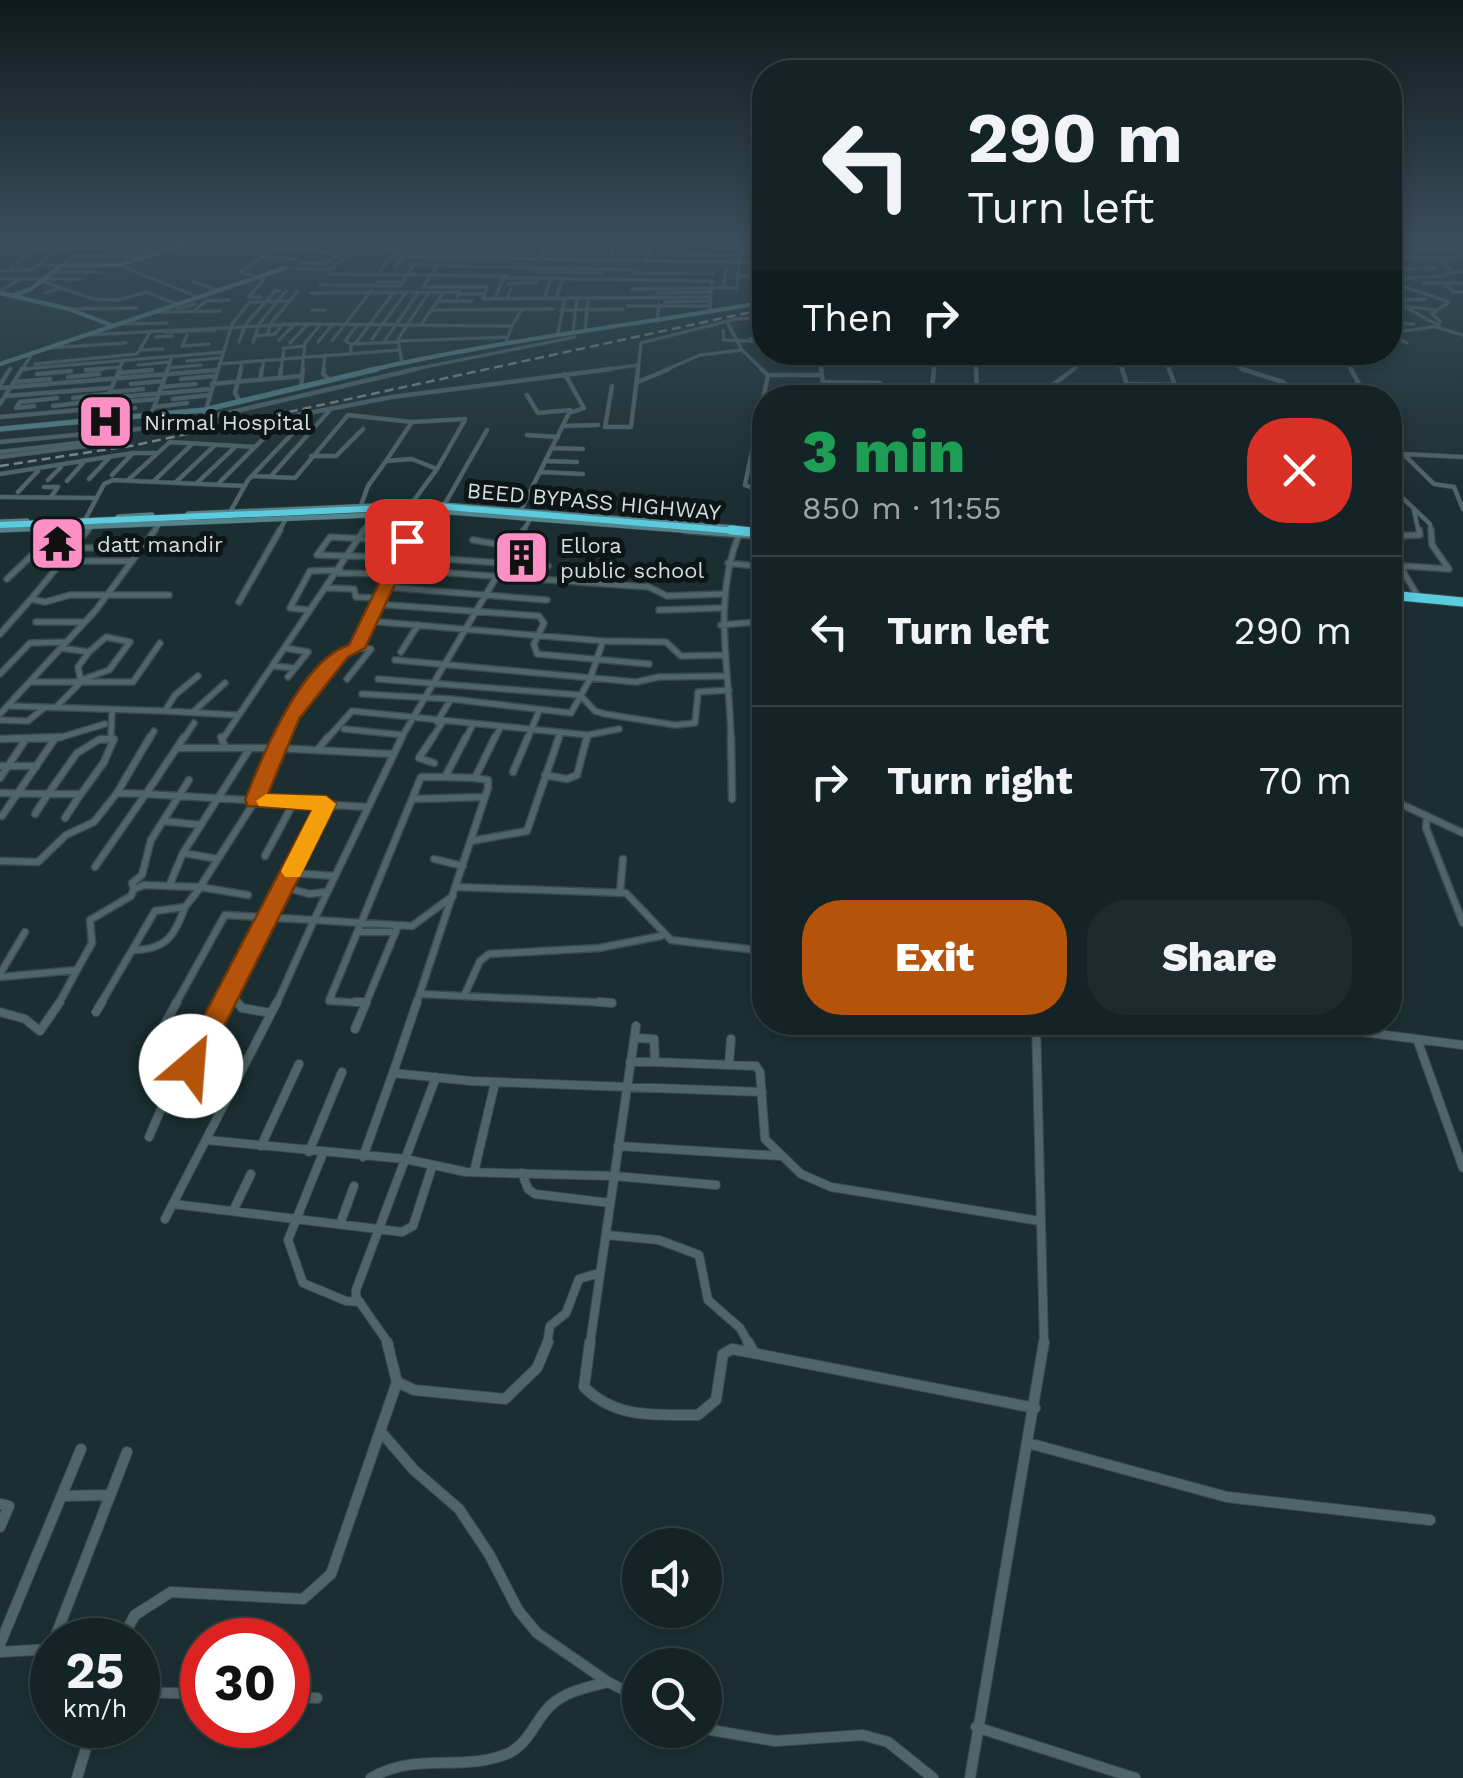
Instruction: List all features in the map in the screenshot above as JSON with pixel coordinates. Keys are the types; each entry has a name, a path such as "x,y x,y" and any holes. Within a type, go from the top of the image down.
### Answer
{"highway":[{"name":"BEED BYPASS HIGHWAY","path":"0,526 444,505 521,510 532,516"},
{"name":"BEED BYPASS HIGHWAY","path":"43,524 424,511 752,534"},
{"path":"1402,593 1463,600"},
{"path":"1402,594 1463,600"}],"street":[{"path":"0,364 105,327"},
{"path":"2,392 96,380 137,362 158,338 199,335 224,327"},
{"path":"0,442 137,429 152,431 202,423 231,327"},
{"path":"238,342 245,327"},
{"path":"253,342 258,327"},
{"path":"267,334 270,327"},
{"path":"255,336 275,334 281,327"},
{"path":"280,340 292,327"},
{"path":"290,343 304,327"},
{"path":"301,386 305,346 319,327"},
{"path":"318,342 331,327"},
{"path":"332,341 344,327"},
{"path":"356,327 345,341 353,344 507,340"},
{"path":"350,352 368,327"},
{"path":"368,352 382,327"},
{"path":"384,351 384,343 395,327"},
{"path":"402,362 399,341 407,327"},
{"path":"462,339 471,327"},
{"path":"476,338 484,327"},
{"path":"507,340 512,327"},
{"path":"558,332 559,327"},
{"path":"574,327 574,334"},
{"path":"202,419 608,327"},
{"path":"0,429 208,409 507,340 611,327"},
{"path":"612,386 605,427 630,428 641,342 706,327"},
{"path":"730,327 742,350 752,360"},
{"path":"1402,331 1427,327"},
{"path":"1437,327 1463,335"},
{"path":"81,336 215,330"},
{"path":"187,336 182,346 208,346 215,330"},
{"path":"88,442 131,331"},
{"path":"128,390 150,331"},
{"path":"723,331 724,340 752,340"},
{"path":"208,409 402,362 558,332 574,334"},
{"path":"37,374 69,374 87,367 105,357 116,333"},
{"path":"87,367 100,334"},
{"path":"188,359 199,335"},
{"path":"65,383 81,336"},
{"path":"1402,339 1407,343"},
{"path":"56,362 67,340"},
{"path":"47,348 126,344"},
{"path":"280,378 284,348 305,346"},
{"path":"33,380 47,348"},
{"path":"152,349 163,348"},
{"path":"137,362 152,367 188,359 219,364 399,350"},
{"path":"637,383 700,354 742,350"},
{"path":"10,388 33,352"},
{"path":"325,355 323,374 329,379"},
{"path":"105,357 119,367"},
{"path":"41,366 73,362 100,371 137,362 188,359"},
{"path":"188,359 199,371"},
{"path":"2,392 14,360"},
{"path":"260,380 264,360"},
{"path":"23,367 73,362"},
{"path":"137,362 149,376 163,381 181,379 219,364"},
{"path":"152,415 170,362"},
{"path":"238,400 235,393 242,362"},
{"path":"53,406 181,379 219,364"},
{"path":"218,484 282,420 392,397 638,365"},
{"path":"758,365 768,375 821,375"},
{"path":"820,365 824,385"},
{"path":"1056,385 1079,365"},
{"path":"1120,365 1127,384 1175,385"},
{"path":"1237,365 1286,385"},
{"path":"87,367 119,367"},
{"path":"149,376 152,367"},
{"path":"96,380 100,371"},
{"path":"194,390 199,371"},
{"path":"46,385 53,372"},
{"path":"565,374 584,408"},
{"path":"766,385 768,375"},
{"path":"154,406 188,400 238,382 302,376"},
{"path":"14,382 50,379"},
{"path":"824,382 880,383"},
{"path":"131,384 144,385"},
{"path":"132,417 144,385"},
{"path":"2,392 108,393 123,400 211,389"},
{"path":"70,404 76,391"},
{"path":"49,412 60,392"},
{"path":"172,402 175,392"},
{"path":"25,394 16,408 57,398"},
{"path":"527,395 538,413 584,408"},
{"path":"73,398 88,399"},
{"path":"83,409 88,399"},
{"path":"120,410 123,400"},
{"path":"185,412 188,400"},
{"path":"31,414 35,403"},
{"path":"0,417 135,408"},
{"path":"584,408 570,414 521,510 741,534 728,563 720,608 732,799"},
{"path":"270,477 330,410"},
{"path":"0,526 86,518 230,513 252,476 312,412"},
{"path":"252,476 295,478 348,415 412,422 466,419 410,506"},
{"path":"360,507 368,486 412,422"},
{"path":"563,426 598,425"},
{"path":"134,437 137,429"},
{"path":"311,456 336,456 363,429"},
{"path":"444,505 488,430"},
{"path":"0,455 118,439 121,431"},
{"path":"101,440 105,433"},
{"path":"527,435 558,437"},
{"path":"128,480 170,442 255,447"},
{"path":"154,481 192,444"},
{"path":"175,482 215,445"},
{"path":"197,483 236,446"},
{"path":"552,448 583,449"},
{"path":"0,474 158,452"},
{"path":"112,475 132,453"},
{"path":"752,453 745,486 752,488"},
{"path":"1403,454 1463,457"},
{"path":"1403,454 1434,484 1454,487 1463,509"},
{"path":"90,479 109,457"},
{"path":"386,461 412,459 437,468"},
{"path":"546,460 577,462"},
{"path":"68,481 84,462"},
{"path":"48,480 62,465"},
{"path":"18,492 40,469"},
{"path":"540,472 583,474"},
{"path":"86,518 104,484 128,480 245,486"},
{"path":"44,487 58,487 50,498"},
{"path":"0,498 98,498"},
{"path":"1402,498 1432,527 1432,545 1449,568"},
{"path":"1402,536 1420,535 1414,510"},
{"path":"356,648 424,511"},
{"path":"225,747 221,738 339,572 374,513"},
{"path":"165,1219 271,1013 391,754 438,682 532,516"},
{"path":"240,602 287,517"},
{"path":"0,526 160,523"},
{"path":"0,717 106,596 160,523"},
{"path":"0,634 92,526"},
{"path":"381,557 317,555 330,538 390,540"},
{"path":"473,540 514,547"},
{"path":"74,548 180,546"},
{"path":"7,579 31,556 68,554"},
{"path":"399,556 548,566"},
{"path":"80,561 132,561"},
{"path":"728,563 752,565"},
{"path":"1416,593 1402,570 1404,566 1463,570"},
{"path":"311,610 290,608 310,571 391,571 649,587 666,596 722,594"},
{"path":"384,586 546,600"},
{"path":"326,588 354,589 356,597 377,601 539,616 544,622 533,650 537,654 649,664"},
{"path":"31,599 60,600 70,595 169,596"},
{"path":"659,610 720,608"},
{"path":"368,620 603,641 666,642 681,656 726,656"},
{"path":"36,622 84,622"},
{"path":"721,625 752,622"},
{"path":"401,652 418,625"},
{"path":"56,708 82,680 109,670 130,642 106,638 78,668 82,680"},
{"path":"362,694 451,699 571,713 590,679 603,641"},
{"path":"0,673 30,643 66,642"},
{"path":"31,682 133,682 160,643"},
{"path":"60,648 89,652"},
{"path":"286,648 308,652 288,677"},
{"path":"134,950 156,951 167,944 184,907 255,800 290,718 342,653 356,648 371,649 347,679"},
{"path":"395,660 640,682 659,677 727,676"},
{"path":"273,666 294,668"},
{"path":"165,711 175,695 198,676"},
{"path":"378,678 580,694 595,710 606,714 675,724 695,723 698,692 728,690"},
{"path":"194,712 225,683"},
{"path":"434,763 419,758 451,699"},
{"path":"9,706 236,716"},
{"path":"0,717 28,721 45,707"},
{"path":"35,814 84,744 94,738 114,711"},
{"path":"112,738 114,711"},
{"path":"513,772 538,711"},
{"path":"319,748 348,712 588,735 619,729"},
{"path":"94,867 194,723"},
{"path":"0,739 55,739 104,724"},
{"path":"445,777 472,726"},
{"path":"475,778 500,728"},
{"path":"344,730 404,736"},
{"path":"0,862 38,862 66,835 94,822 154,731"},
{"path":"471,842 527,831 561,732"},
{"path":"545,775 567,780 577,775 588,735"},
{"path":"65,818 116,740 94,738"},
{"path":"0,778 26,739"},
{"path":"2,816 55,739"},
{"path":"176,748 319,748 391,754"},
{"path":"168,886 184,853 250,748"},
{"path":"0,766 36,766"},
{"path":"113,775 127,775"},
{"path":"363,1157 421,994 486,797 488,780 422,776 329,998 366,1003"},
{"path":"0,1012 25,1018 40,1032 48,1024 92,944 90,920 132,896 132,882 142,875 151,840 188,780"},
{"path":"117,792 367,807"},
{"path":"0,794 81,794"},
{"path":"413,799 443,802 470,795 486,797"},
{"path":"265,856 294,802"},
{"path":"149,1136 326,804"},
{"path":"1402,805 1463,833"},
{"path":"1427,816 1424,824 1463,922"},
{"path":"163,821 201,826"},
{"path":"184,853 218,859"},
{"path":"434,859 463,866"},
{"path":"620,892 623,859"},
{"path":"292,873 335,876"},
{"path":"134,889 144,885 168,886 248,895"},
{"path":"282,887 310,894 327,892"},
{"path":"359,932 412,926 454,891 620,892 643,904 660,936"},
{"path":"96,1012 155,911 184,907"},
{"path":"158,1036 224,915 363,921 396,929"},
{"path":"355,1030 396,929"},
{"path":"0,975 25,932"},
{"path":"464,996 480,961 489,954 599,948 660,936 752,949"},
{"path":"0,975 77,970"},
{"path":"229,992 242,1008 271,1013"},
{"path":"421,994 612,1003"},
{"path":"636,1026 584,1388 619,1412 698,1415 716,1400 722,1354 732,1349 1035,1408"},
{"path":"970,1778 1044,1344 1036,1035"},
{"path":"1386,1035 1463,1045"},
{"path":"636,1038 654,1040 655,1062"},
{"path":"729,1064 731,1038"},
{"path":"1417,1039 1463,1168"},
{"path":"630,1062 756,1066 765,1139 802,1174 830,1187 1040,1221"},
{"path":"262,1146 299,1064"},
{"path":"309,1152 342,1072"},
{"path":"393,1074 495,1082 762,1092"},
{"path":"133,1618 171,1592 303,1599 332,1574 397,1382 390,1347 356,1290 436,1077"},
{"path":"474,1172 495,1082"},
{"path":"207,1140 405,1159 474,1172 614,1176 716,1185"},
{"path":"618,1146 782,1156"},
{"path":"323,1153 288,1240 303,1283 346,1301 360,1302"},
{"path":"173,1204 402,1232 413,1226 432,1167"},
{"path":"522,1173 528,1188 536,1194 610,1203"},
{"path":"232,1211 251,1174"},
{"path":"340,1224 354,1186"},
{"path":"606,1235 659,1240 699,1255 708,1300 740,1328 754,1353"},
{"path":"397,1382 414,1390 505,1399 517,1383 538,1369 551,1348 550,1326 561,1321 573,1303 579,1279 592,1278 600,1272"},
{"path":"381,1432 414,1470 459,1509 490,1554 518,1610 536,1633 622,1689"},
{"path":"1028,1443 1227,1498 1430,1520"},
{"path":"0,1644 81,1448"},
{"path":"63,1618 127,1452"},
{"path":"62,1496 110,1496"},
{"path":"0,1504 8,1506 0,1527"},
{"path":"0,1652 30,1649"},
{"path":"371,1778 392,1764 502,1756 524,1746 539,1717 557,1699 608,1682"},
{"path":"310,1698 317,1698"},
{"path":"976,1727 1135,1778"},
{"path":"722,1732 775,1741 863,1735 888,1742 933,1778"},
{"path":"77,1778 86,1748"}],"railway":[{"path":"0,466 136,445 682,327"}],"slow traffic":[{"path":"266,801 326,804 292,871"}],"place":[{"name":"Nirmal Hospital","path":"105,422"},
{"name":"datt mandir","path":"58,544"},
{"name":"Ellora public school","path":"521,558"}],"route":[{"path":"191,1066 326,804 255,800 275,748 290,718 322,676 342,653 356,648 407,541"}]}
